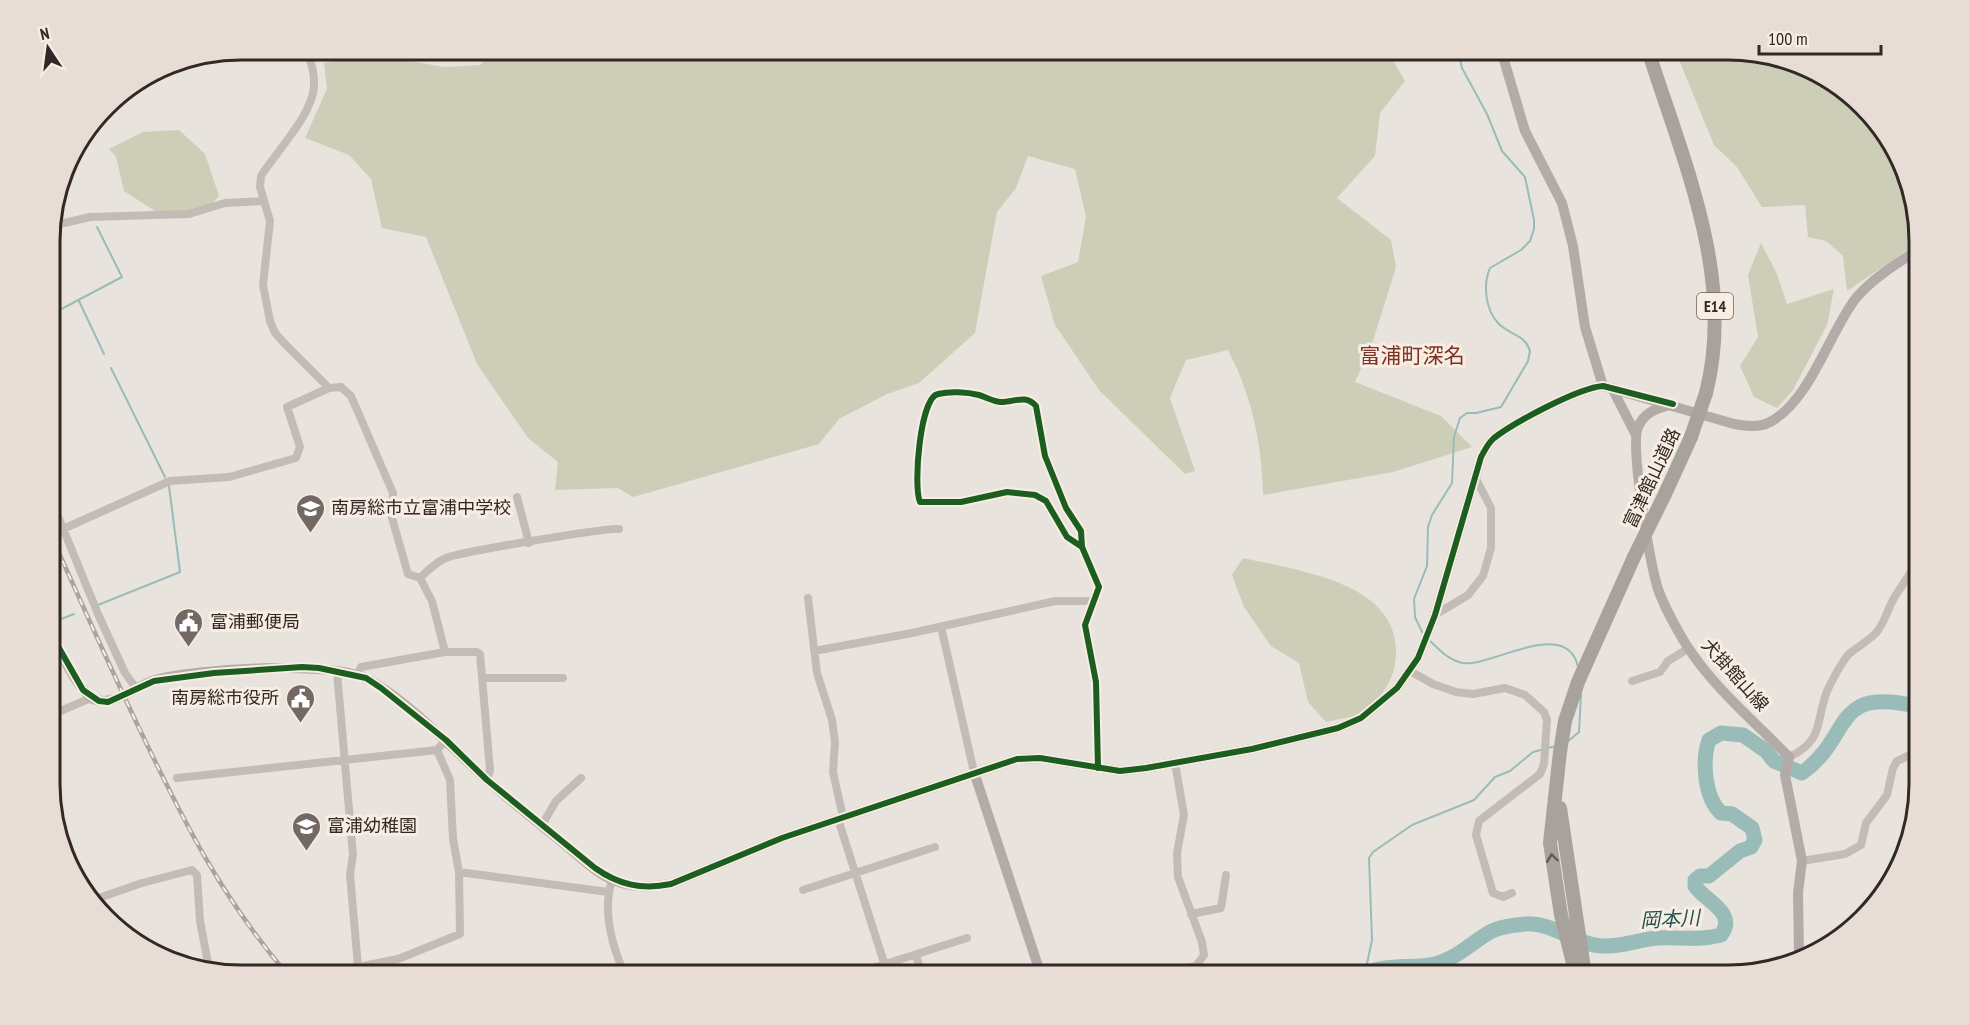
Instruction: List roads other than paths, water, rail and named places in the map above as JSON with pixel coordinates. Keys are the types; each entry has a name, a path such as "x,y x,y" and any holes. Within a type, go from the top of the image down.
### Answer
{"highway":[{"name":"富津館山道路","path":"1579,965 1568,914 1557,773 1569,707 1603,625 1691,436 1706,393 1713,358 1715,312 1712,273 1701,219 1651,60"}],"street":[{"path":"310,60 314,69 314,88 306,111 261,176 260,188 270,221 263,285 270,321 275,333 330,388"},
{"path":"1504,60 1525,131 1562,203 1573,246 1586,327 1607,387 1636,435"},
{"path":"61,224 90,217 189,214 225,203 264,201"},
{"path":"60,711 91,698 108,702 136,688 172,677 302,667 357,675 381,688 446,740 487,780 612,880 652,887 671,884 782,838 1017,759 1040,758 1119,771 1252,749 1338,728 1378,707 1410,671 1418,658 1435,615 1474,476 1481,457 1494,438 1545,409 1593,387 1607,387 1748,427 1768,423 1789,407 1815,370 1856,299 1884,271 1909,256"},
{"path":"63,529 170,480 229,477 296,458 300,447 287,407 330,388 341,387 351,396 393,493 392,518 408,574 420,578 432,601 446,652"},
{"path":"1082,547 1067,537 1046,501 1035,495 1007,492 961,502 920,502 917,485 921,430 928,400 935,394 964,393 1001,402 1014,399 1031,401 1039,416 1045,456 1066,508 1081,531 1082,547 1099,587 1085,625 1096,682 1098,768"},
{"path":"1636,435 1639,424 1652,411 1673,405"},
{"name":"犬掛館山線","path":"1636,435 1645,520 1656,581 1666,608 1689,648 1724,690 1788,759"},
{"path":"1435,615 1468,594 1482,576 1491,548 1491,508 1474,476"},
{"path":"517,497 529,543"},
{"path":"60,522 125,673 136,688"},
{"path":"420,578 431,567 446,558 619,529"},
{"path":"1799,950 1798,893 1802,861 1785,775 1788,759 1799,752 1816,734 1821,723 1827,691 1837,672 1848,655 1878,631 1894,599 1909,579"},
{"path":"808,598 817,673 832,720 833,772 840,818 885,965 967,938"},
{"path":"814,651 912,633 1055,601 1093,601"},
{"path":"942,631 974,772 1038,965"},
{"path":"1632,681 1660,672 1668,661 1689,648"},
{"path":"60,650 91,698"},
{"path":"357,675 362,667 367,665 446,652 477,652 480,654 490,770 487,780"},
{"path":"1410,671 1433,684 1456,692 1473,694 1505,688 1525,695 1544,712 1547,720 1546,742 1544,764 1540,774 1479,821 1476,835 1493,893 1503,897 1512,893"},
{"path":"337,672 358,965"},
{"path":"482,678 564,678"},
{"path":"177,778 437,750 446,740"},
{"path":"366,965 420,952 460,934 459,872 453,839 450,780 437,750"},
{"path":"1802,861 1845,854 1861,845 1866,823 1887,795 1893,768 1897,761 1909,756"},
{"path":"1174,763 1184,801 1177,863 1178,877 1204,955 1197,965"},
{"path":"542,825 556,801 581,778"},
{"path":"803,890 935,847"},
{"path":"101,897 142,883 192,870 197,875 200,921 208,962"},
{"path":"459,872 608,892"},
{"path":"1191,914 1221,908 1226,875"},
{"path":"612,880 608,892 608,913 615,948 621,965"},
{"path":"916,955 919,965"}],"waterway":[{"path":"1423,634 1415,617 1414,599 1427,566 1428,527 1432,515 1452,483 1454,437 1460,418 1467,413 1501,407 1528,361 1530,351 1521,338 1498,323 1490,311 1486,296 1486,281 1490,268 1521,250 1530,241 1534,229 1525,177 1502,151 1487,114 1462,68 1460,60"},
{"path":"60,310 122,277 97,227"},
{"path":"79,301 104,354"},
{"path":"111,368 165,477"},
{"path":"98,605 180,572 169,486"},
{"path":"60,619 74,614"},
{"path":"1429,640 1449,657 1463,663 1476,662 1527,647 1544,644 1559,645 1571,652 1578,667"},
{"path":"1567,742 1579,732 1581,694"},
{"name":"岡本川","path":"1427,965 1443,962 1457,955 1490,932 1521,924 1551,928 1585,943 1602,946 1657,938 1697,938 1721,935 1726,920 1718,908 1695,886 1695,880 1700,876 1709,876 1740,851 1751,847 1755,840 1752,828 1732,814 1721,813 1711,798 1705,768 1709,740 1721,733 1743,735 1766,751 1774,761 1802,773 1818,759 1847,718 1857,708 1870,703 1891,702 1909,705"},
{"path":"1367,965 1372,940 1369,858 1373,852 1412,825 1474,800 1495,777 1510,771 1533,752 1556,746"}],"railway":[{"path":"60,555 128,706 188,827 223,887 280,965"}],"place":[{"name":"南房総市立富浦中学校","path":"310,534"},
{"name":"富浦郵便局","path":"189,648"},
{"name":"南房総市役所","path":"300,724"},
{"name":"富浦幼稚園","path":"306,852"}],"district":[{"name":"富浦町深名","path":"1412,356"}]}
